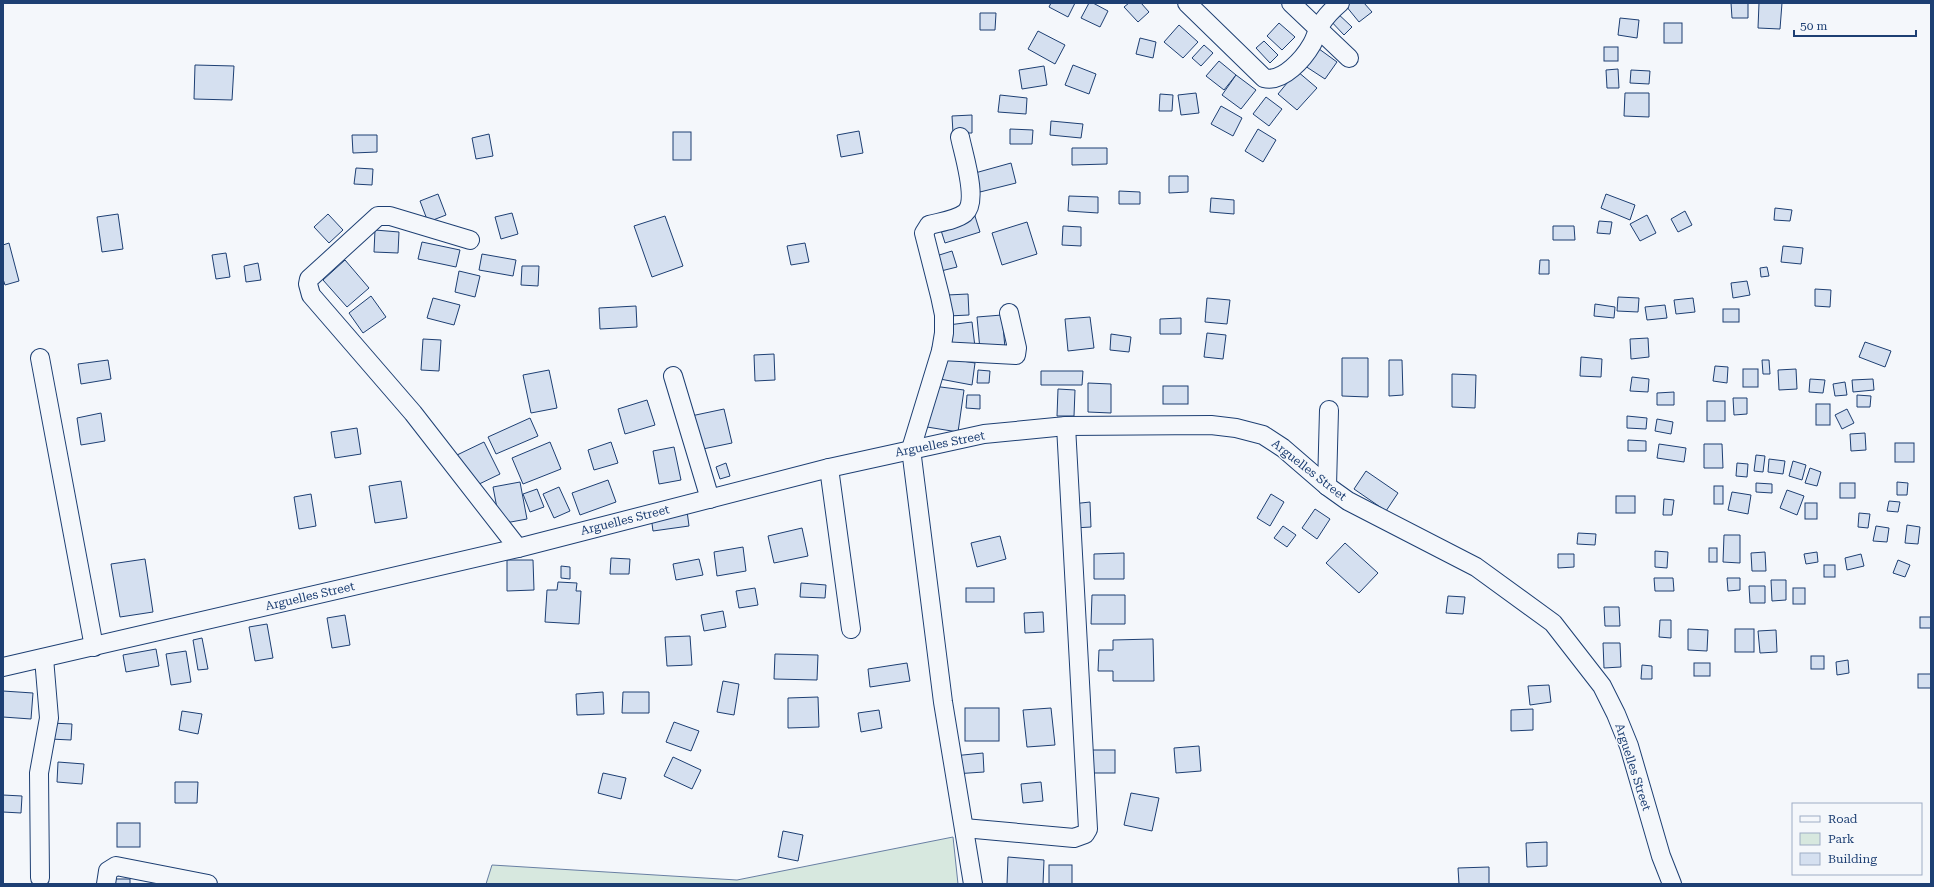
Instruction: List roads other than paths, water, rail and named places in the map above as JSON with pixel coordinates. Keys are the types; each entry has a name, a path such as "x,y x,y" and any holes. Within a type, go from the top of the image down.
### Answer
{"street":[{"path":"1187,3 1264,78 1268,79 1280,77 1302,58 1313,42 1321,24 1340,3"},
{"path":"1291,3 1348,58"},
{"path":"960,137 971,189 969,207 965,212 958,216 929,225 924,233 944,315 944,333 941,351 911,449 943,702 954,780 964,828 972,884"},
{"path":"470,240 390,216 378,216 309,279 308,284 311,295 413,414 518,548"},
{"path":"941,351 1016,355 1017,348 1009,313"},
{"path":"40,358 94,647"},
{"path":"673,376 710,498"},
{"path":"1327,486 1329,410"},
{"name":"Arguelles Street","path":"3,666 94,647 518,548 829,468 984,434 1066,426 1211,425 1236,428 1263,435 1283,448 1327,486 1348,501 1384,521 1476,567 1553,623 1602,686 1616,714 1629,746 1659,849 1672,884"},
{"path":"964,828 1074,838 1085,834 1088,829 1066,426"},
{"path":"829,468 851,629"},
{"path":"40,878 39,773 49,718 44,658"},
{"path":"106,884 108,871 111,867 122,866 208,884"}]}
